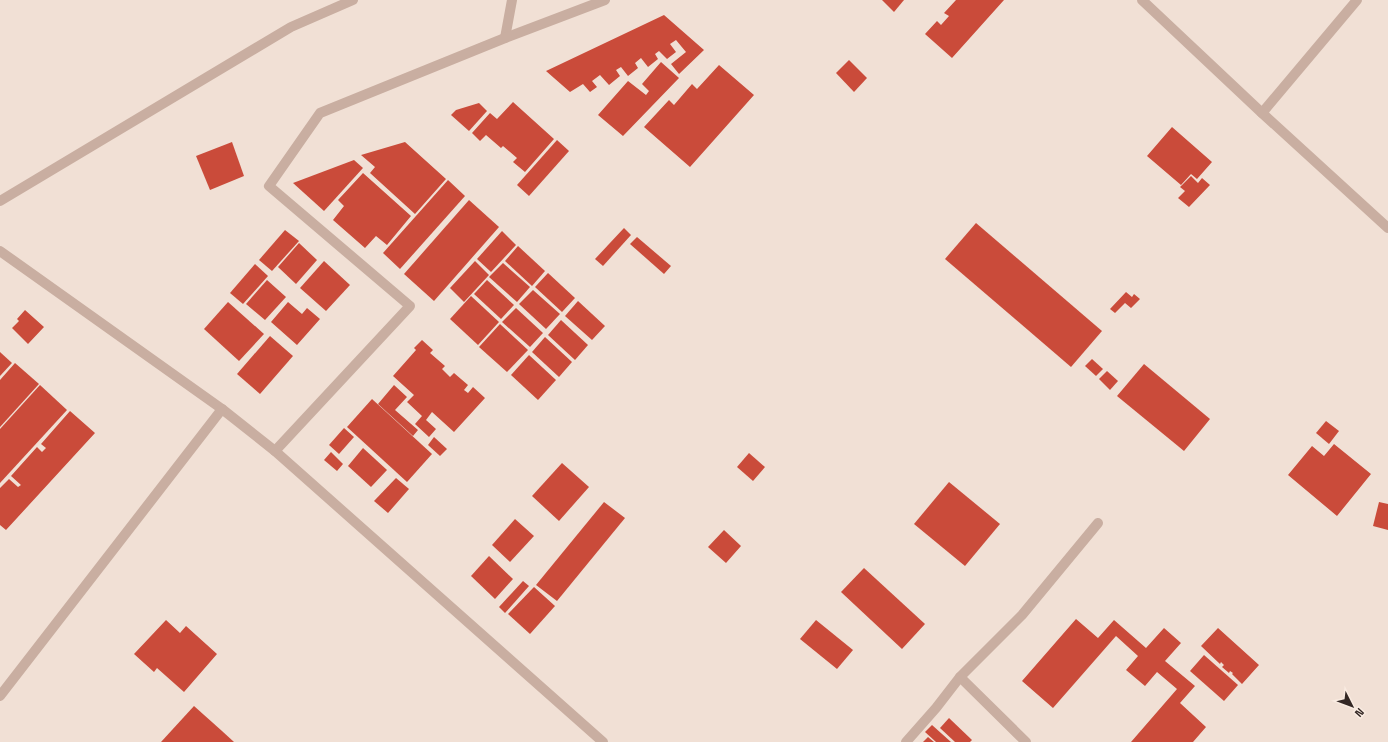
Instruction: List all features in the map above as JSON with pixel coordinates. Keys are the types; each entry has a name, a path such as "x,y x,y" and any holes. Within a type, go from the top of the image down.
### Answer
{"street":[{"path":"0,201 291,27 354,0"},
{"path":"505,38 512,0"},
{"path":"275,451 410,306 269,186 320,113 505,38 605,0"},
{"path":"1142,0 1262,113 1388,228"},
{"path":"1262,113 1357,0"},
{"path":"0,252 222,409 275,451 603,742"},
{"path":"0,696 222,409"},
{"path":"906,742 936,708 960,677 1022,615 1098,523"},
{"path":"960,677 1026,742"}],"building":[{"path":"882,0 904,0 894,12"},
{"path":"956,0 1004,0 952,58 925,34 937,21 941,25 949,16 944,13"},
{"path":"664,15 704,50 679,74 671,64 686,52 676,40 670,44 676,52 667,59 659,51 655,54 658,59 648,67 641,58 635,63 638,68 628,76 621,67 616,70 620,76 609,85 600,75 592,81 597,87 590,92 583,84 570,92 546,71"},
{"path":"849,60 867,78 854,92 836,73"},
{"path":"661,62 679,78 623,136 598,115 628,81 646,95 649,91 642,84"},
{"path":"719,65 754,95 690,167 644,127 669,100 674,105 692,84 697,89"},
{"path":"513,102 554,139 525,172 513,162 517,158 503,146 501,148 486,135 480,141 472,133 490,113 497,119"},
{"path":"479,103 487,111 469,131 451,115 456,110"},
{"path":"1172,127 1212,162 1197,179 1191,174 1181,185 1147,156"},
{"path":"557,140 569,151 529,196 517,185"},
{"path":"232,142 244,176 210,190 196,156"},
{"path":"405,142 446,179 415,214 370,173 375,167 361,155"},
{"path":"354,160 363,168 324,211 293,183"},
{"path":"363,173 411,216 387,245 376,236 365,248 333,220 344,206 338,200"},
{"path":"1191,176 1198,183 1202,178 1210,185 1189,207 1178,198 1185,191 1180,187"},
{"path":"448,180 465,196 400,269 383,253"},
{"path":"469,200 499,227 434,301 404,274"},
{"path":"976,223 1102,331 1071,367 945,259"},
{"path":"624,228 631,235 603,266 595,259"},
{"path":"285,230 299,241 272,271 259,260"},
{"path":"502,231 516,245 491,272 477,259"},
{"path":"637,237 671,266 664,274 630,244"},
{"path":"299,243 317,260 296,284 278,267"},
{"path":"518,246 545,271 532,286 505,261"},
{"path":"324,261 350,285 326,311 300,288"},
{"path":"475,261 489,275 464,302 450,288"},
{"path":"503,263 530,287 517,302 489,277"},
{"path":"255,264 268,276 243,304 230,293"},
{"path":"548,273 575,298 562,312 535,287"},
{"path":"267,280 286,297 265,320 246,304"},
{"path":"487,280 514,305 501,319 474,294"},
{"path":"533,290 560,314 546,329 519,304"},
{"path":"1126,292 1132,297 1134,294 1140,299 1131,308 1125,303 1115,313 1110,309"},
{"path":"471,296 499,322 478,345 450,319"},
{"path":"578,301 605,326 592,340 565,316"},
{"path":"228,302 264,334 239,361 204,329"},
{"path":"288,302 302,314 307,308 320,319 297,345 271,322"},
{"path":"516,308 543,333 530,347 502,322"},
{"path":"25,310 44,327 28,344 12,328 19,321 17,319"},
{"path":"561,320 588,345 575,360 548,335"},
{"path":"500,324 528,350 507,372 479,347"},
{"path":"270,336 293,356 260,394 237,374"},
{"path":"545,337 572,362 559,377 532,352"},
{"path":"422,340 433,350 430,353 445,366 442,369 450,377 454,373 468,385 464,390 468,393 473,387 485,398 454,432 432,412 426,420 436,429 429,437 415,424 422,416 407,402 414,395 393,376 416,350 414,348"},
{"path":"0,352 12,363 0,376"},
{"path":"529,355 556,380 538,400 511,375"},
{"path":"1092,359 1103,369 1096,376 1085,366"},
{"path":"15,363 39,384 0,427 0,380"},
{"path":"1144,364 1210,419 1184,451 1117,396"},
{"path":"1107,371 1118,381 1110,390 1099,379"},
{"path":"40,385 67,410 0,483 0,429"},
{"path":"394,385 407,397 395,410 418,430 413,436 378,404"},
{"path":"372,399 432,454 407,482 347,427"},
{"path":"70,411 95,433 6,530 0,525 0,488 9,479 18,487 21,485 11,476 37,447 42,452 46,448 41,444"},
{"path":"1326,421 1339,431 1329,444 1316,433"},
{"path":"344,428 354,437 339,454 329,445"},
{"path":"434,437 447,449 440,456 428,445"},
{"path":"1334,444 1371,474 1337,516 1288,475 1312,446 1324,456"},
{"path":"363,448 387,470 371,487 348,466"},
{"path":"331,452 343,464 337,471 324,460"},
{"path":"749,453 765,467 753,481 737,467"},
{"path":"562,463 589,487 559,521 532,496"},
{"path":"396,478 409,489 388,513 374,501"},
{"path":"949,482 1000,524 965,566 914,524"},
{"path":"604,502 625,518 557,601 536,585"},
{"path":"1379,502 1388,504 1388,530 1373,526"},
{"path":"515,519 534,536 510,562 492,545"},
{"path":"724,530 741,546 726,563 708,547"},
{"path":"489,556 513,579 495,599 471,576"},
{"path":"864,568 925,624 902,649 841,592"},
{"path":"523,581 529,586 505,613 499,607"},
{"path":"534,587 555,606 530,634 508,614"},
{"path":"1076,619 1098,638 1114,620 1146,648 1164,628 1181,643 1165,661 1195,686 1180,703 1206,727 1193,742 1131,742 1177,689 1157,672 1145,686 1126,670 1138,656 1116,636 1053,708 1022,681"},
{"path":"166,620 180,633 186,626 217,654 184,692 157,668 154,672 134,654"},
{"path":"816,620 853,650 837,669 800,639"},
{"path":"1218,628 1259,665 1242,684 1232,674 1233,673 1230,671 1229,673 1222,667 1224,665 1221,662 1220,664 1201,646"},
{"path":"1204,655 1238,685 1224,701 1190,671"},
{"path":"194,706 222,731 234,742 161,742"},
{"path":"949,718 972,740 970,742 955,742 940,728"},
{"path":"932,725 951,742 936,742 925,732"},
{"path":"928,737 934,742 923,742"}]}
